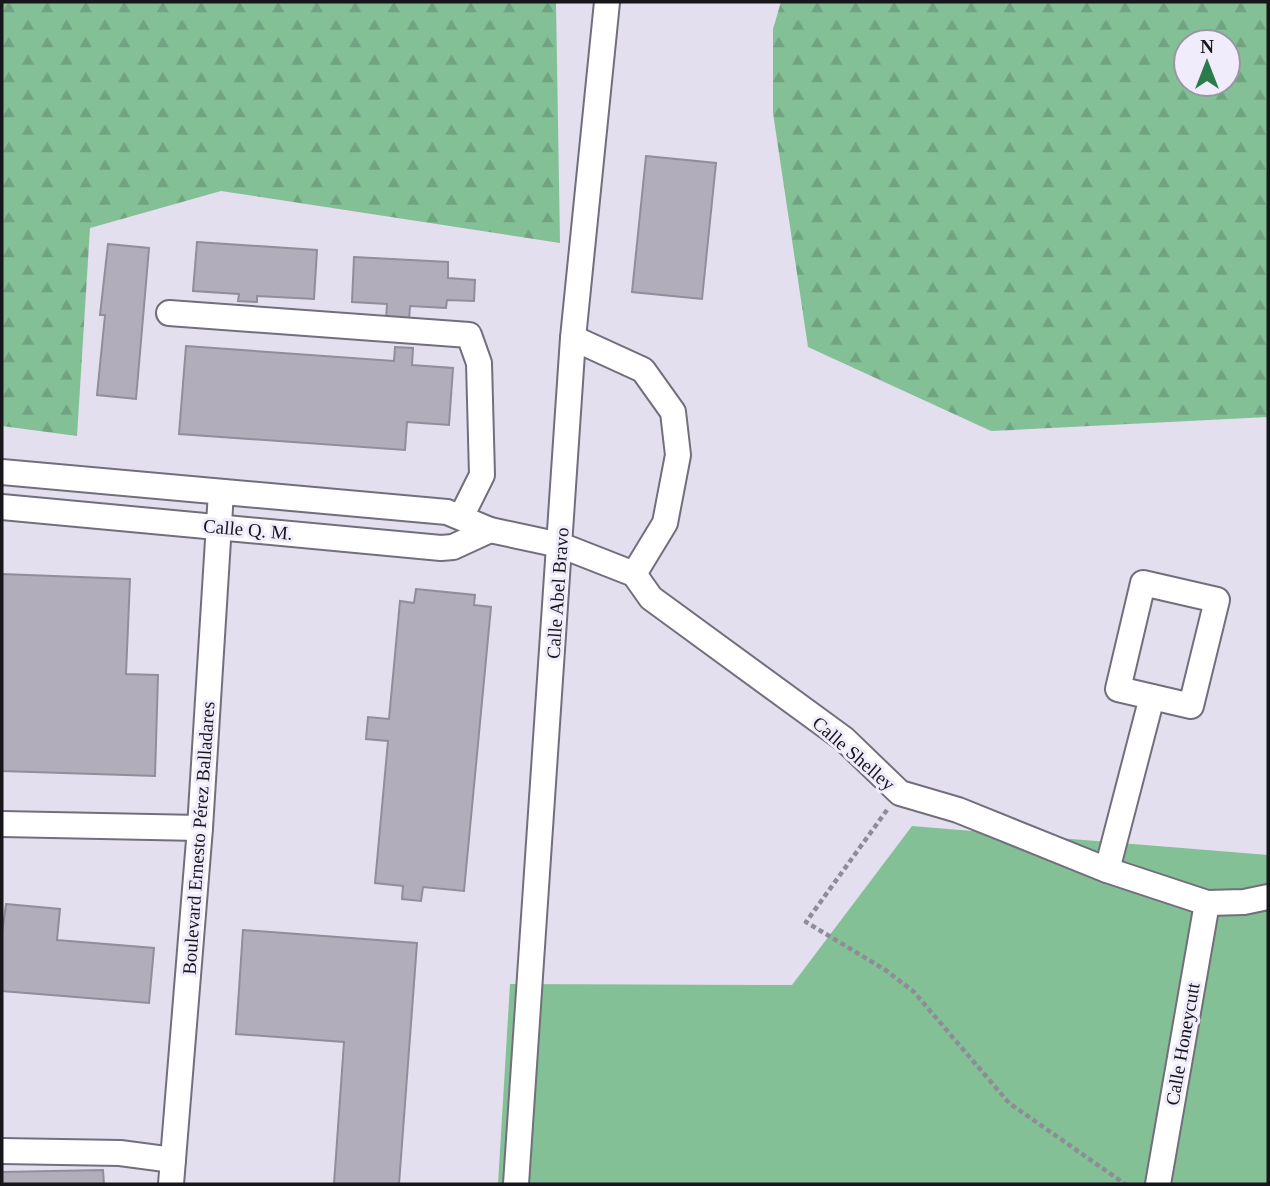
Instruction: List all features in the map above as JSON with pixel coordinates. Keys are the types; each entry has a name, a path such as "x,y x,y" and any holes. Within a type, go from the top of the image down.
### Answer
{"street":[{"name":"Calle Abel Bravo","path":"516,1184 573,338 607,2"},
{"path":"169,313 469,335 479,363 482,475 462,516"},
{"path":"560,545 634,574 665,523 678,455 674,412 643,370 573,338"},
{"name":"Calle Q. M.","path":"2,472 447,512 462,516 490,530 560,545"},
{"name":"Boulevard Ernesto Pérez Balladares","path":"172,1172 200,828 221,492"},
{"name":"Calle Q. M.","path":"2,507 441,548 453,547 490,530"},
{"name":"Calle Shelley","path":"634,574 651,598 844,739 900,793 958,810 1107,870 1206,903 1244,902 1268,897"},
{"path":"1143,583 1217,600 1191,706 1152,697 1118,689 1143,583"},
{"path":"1107,870 1152,697"},
{"path":"2,824 200,828"},
{"name":"Calle Honeycutt","path":"1158,1184 1206,903"},
{"path":"2,1151 120,1153 172,1172"}],"path":[{"path":"900,793 806,922 887,971 914,992 1009,1103 1125,1184"}],"green space":[{"path":"2,2 556,2 560,243 221,191 90,228 77,436 2,426"},
{"path":"781,2 1268,2 1268,417 991,431 808,347 773,113 773,29"},
{"path":"912,826 1268,855 1268,1184 498,1184 510,984 792,985"}],"building":[{"path":"646,156 716,163 702,299 632,292"},
{"path":"197,242 317,250 314,299 257,296 257,302 238,301 239,294 193,291"},
{"path":"108,244 149,248 136,399 97,395 105,315 100,315"},
{"path":"354,257 448,262 448,278 475,280 474,301 447,300 446,308 410,306 409,320 386,319 387,304 352,302"},
{"path":"186,346 394,361 395,347 413,348 412,365 453,368 449,425 407,422 405,450 179,434"},
{"path":"2,574 130,579 126,674 158,675 155,776 2,771"},
{"path":"416,589 475,595 474,605 491,607 464,891 423,887 421,901 402,899 403,886 375,883 388,741 366,739 368,717 389,719 400,601 414,603"},
{"path":"6,904 60,909 57,940 154,948 149,1003 2,991 2,933"},
{"path":"243,930 417,943 399,1184 334,1184 344,1042 236,1034"},
{"path":"103,1170 104,1184 2,1184 2,1172"}]}
